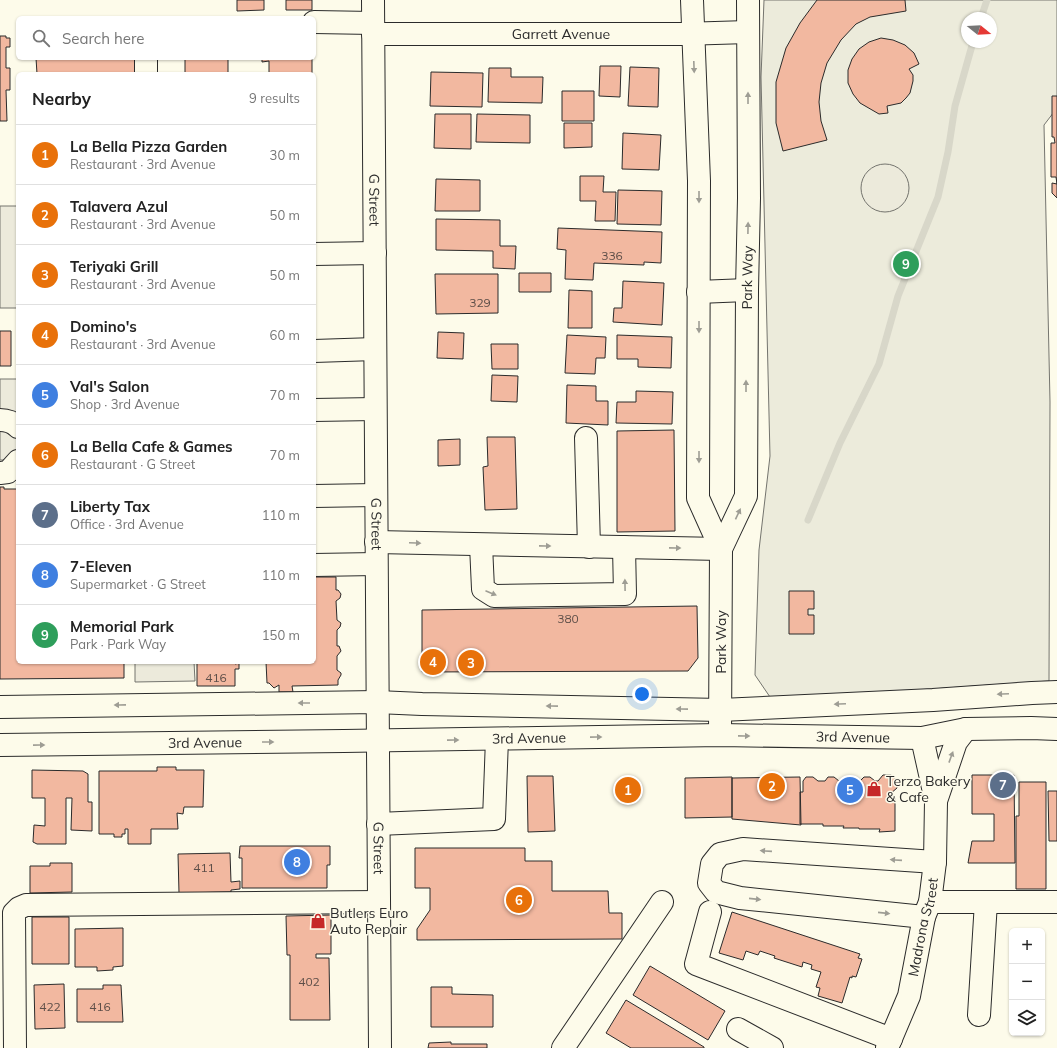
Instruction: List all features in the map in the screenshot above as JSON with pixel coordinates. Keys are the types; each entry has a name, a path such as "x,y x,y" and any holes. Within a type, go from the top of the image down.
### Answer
{"street":[{"name":"G Street","path":"373,0 380,1048"},
{"name":"Park Way","path":"692,0 699,182 698,498 721,549 720,735"},
{"name":"Park Way","path":"721,549 746,496 749,198 748,0"},
{"name":"Garrett Avenue","path":"316,22 373,28 693,34 748,32"},
{"path":"146,60 146,72"},
{"path":"316,254 375,253"},
{"path":"698,292 747,290"},
{"path":"316,350 375,349"},
{"path":"316,410 375,409"},
{"path":"0,420 7,420 16,425"},
{"path":"586,438 589,547"},
{"path":"0,473 8,472 16,463"},
{"path":"316,496 376,495"},
{"path":"376,542 721,549"},
{"path":"481,545 483,589 494,596 625,594 624,547"},
{"path":"316,565 376,564"},
{"path":"0,707 377,702 721,710 933,700 1032,692 1057,692"},
{"path":"1047,729 1057,716"},
{"name":"3rd Avenue","path":"0,745 720,735 922,738 966,729 1047,729"},
{"name":"Madrona Street","path":"936,801 956,742 966,729"},
{"name":"Madrona Street","path":"889,1043 909,996 935,862 936,801 922,738"},
{"path":"378,824 494,819 497,739"},
{"path":"935,862 743,849 720,854 712,864 709,883 716,892 740,898 927,909 986,902 1057,902"},
{"path":"16,1048 14,914 19,908 26,905 379,902"},
{"path":"562,1048 662,902"},
{"path":"979,1015 986,902"},
{"path":"710,912 696,964 889,1043"},
{"path":"738,1029 772,1048"}],"shaded area":[{"path":"764,0 1057,0 1057,108 1044,125 1050,402 1049,681 814,697 770,697 755,675 759,550 770,456 761,77"},
{"path":"885,164 894,166 902,171 907,179 909,188 907,197 902,205 894,210 885,212 876,210 868,205 863,197 861,188 863,179 868,171 876,166"},
{"path":"0,206 16,206 16,308 0,308"},
{"path":"0,379 16,379 16,460 0,460"},
{"path":"135,664 194,664 195,681 135,682"}],"building":[{"path":"237,0 264,0 264,10 237,11"},
{"path":"286,0 312,0 312,10 286,10"},
{"path":"817,0 905,0 906,11 870,17 856,24 841,40 827,63 821,83 819,102 821,121 827,140 783,151 776,123 776,82 786,48 800,23"},
{"path":"0,36 10,38 10,47 6,47 6,68 10,68 10,90 6,90 7,121 0,121"},
{"path":"881,38 893,40 905,45 914,53 919,64 909,69 913,75 913,81 910,93 906,98 901,103 887,106 888,113 879,114 860,103 853,94 848,83 848,70 852,59 859,49 869,42"},
{"path":"36,60 135,60 135,72 37,72"},
{"path":"185,60 228,60 228,72 185,72"},
{"path":"262,60 312,60 312,72 269,72 269,61 262,62"},
{"path":"600,66 621,66 620,97 599,96"},
{"path":"630,67 659,68 658,107 628,106"},
{"path":"489,68 511,68 511,77 543,77 542,103 488,102"},
{"path":"431,72 483,73 482,107 430,106"},
{"path":"562,91 594,91 594,121 562,121"},
{"path":"1052,96 1057,96 1057,184 1056,177 1051,177 1051,143 1055,143 1054,137 1052,137"},
{"path":"435,114 471,114 471,149 434,148"},
{"path":"477,114 530,115 530,143 476,142"},
{"path":"564,123 592,123 592,147 564,148"},
{"path":"623,133 661,135 659,170 622,169"},
{"path":"580,176 604,176 603,192 616,192 615,221 595,221 596,201 580,201"},
{"path":"436,179 480,180 480,211 435,211"},
{"path":"1052,183 1057,184 1057,198 1052,193"},
{"path":"618,190 662,191 661,225 617,224"},
{"path":"436,219 500,220 500,246 516,246 515,269 493,268 493,251 436,250"},
{"path":"558,228 662,232 661,263 644,262 644,265 594,263 593,280 565,279 566,250 557,249"},
{"path":"519,273 551,273 551,292 519,292"},
{"path":"435,274 498,274 498,313 436,314"},
{"path":"623,281 664,283 662,325 613,322 614,308 622,308"},
{"path":"569,290 592,291 592,328 568,328"},
{"path":"0,331 11,331 11,366 0,366"},
{"path":"438,332 464,333 463,359 437,358"},
{"path":"567,335 606,337 605,358 596,358 595,374 565,373"},
{"path":"617,335 672,337 671,368 638,367 638,359 617,359"},
{"path":"491,344 518,344 518,369 492,369"},
{"path":"492,375 518,376 517,402 491,401"},
{"path":"567,385 596,386 596,401 608,401 608,425 566,423"},
{"path":"636,391 673,392 672,424 616,423 617,402 636,402"},
{"path":"674,430 675,531 617,532 617,431"},
{"path":"487,437 515,437 517,509 485,510 483,467 488,466"},
{"path":"460,439 460,465 438,466 438,440"},
{"path":"0,487 4,487 4,489 16,489 16,664 124,664 124,678 0,679"},
{"path":"316,577 336,577 336,590 338,590 341,594 340,598 336,601 337,620 341,623 337,630 337,646 339,646 341,651 337,656 337,670 341,673 338,680 338,685 292,686 293,692 279,692 279,685 274,688 267,683 266,664 316,664"},
{"path":"789,591 814,591 814,609 808,609 808,615 814,615 814,634 789,634"},
{"path":"697,606 698,658 688,671 422,672 422,610"},
{"path":"197,664 239,664 239,669 235,669 235,686 197,686"},
{"path":"157,767 176,767 176,770 204,770 203,807 184,807 183,814 177,813 178,829 151,829 151,844 128,844 128,829 125,829 125,834 122,834 122,837 114,837 114,834 99,834 99,771 157,771"},
{"path":"32,770 83,771 88,774 88,802 92,802 92,831 71,830 72,798 66,798 66,844 37,844 33,842 34,825 45,826 45,798 32,798"},
{"path":"883,775 891,775 897,780 897,788 890,794 895,798 895,831 879,832 880,829 843,828 844,826 823,826 823,824 800,824 800,792 803,792 803,781 806,777 813,777 818,781 825,781 828,777 834,777 839,781 860,781 864,777 870,777 875,781 878,781"},
{"path":"972,775 1014,775 1015,863 968,863 972,841 994,841 994,814 972,814"},
{"path":"527,776 553,776 555,831 528,832"},
{"path":"732,777 732,817 685,818 685,778"},
{"path":"800,777 801,825 732,819 732,778"},
{"path":"1019,782 1046,782 1046,889 1016,889 1016,816 1019,816"},
{"path":"1048,791 1057,791 1057,841 1049,841"},
{"path":"240,846 330,846 330,865 327,865 327,888 242,888 242,858 239,858"},
{"path":"415,848 525,848 525,861 552,861 552,891 608,891 609,913 622,913 622,939 417,940 417,929 430,910 430,888 415,888"},
{"path":"230,853 231,882 240,881 240,889 231,890 231,892 179,893 178,854"},
{"path":"50,863 72,863 72,892 30,893 30,866 50,866"},
{"path":"732,912 860,954 858,958 862,959 856,977 850,977 842,1003 818,996 820,988 816,987 821,972 811,969 812,965 803,962 802,967 774,958 775,956 760,951 758,955 746,951 743,960 719,953"},
{"path":"331,915 331,954 316,954 316,958 329,958 330,1020 290,1020 290,955 287,955 286,916"},
{"path":"32,917 69,917 69,964 32,964"},
{"path":"123,928 123,966 113,967 113,970 97,971 97,967 75,967 75,929"},
{"path":"650,966 725,1011 708,1040 633,995"},
{"path":"64,984 65,1028 35,1029 34,985"},
{"path":"103,985 121,985 123,1022 77,1022 77,989 103,989"},
{"path":"431,987 452,987 452,994 493,995 493,1027 431,1027"},
{"path":"626,1000 704,1048 631,1048 606,1033"},
{"path":"451,1042 451,1044 487,1044 487,1048 428,1048 429,1043"}],"waterway":[{"path":"983,12 987,0"},
{"path":"808,520 840,443 879,364 898,296 938,197 948,152 955,106 971,48"}],"place":[{"name":"Memorial Park","path":"906,264"},
{"name":"Domino's","path":"433,662"},
{"name":"Teriyaki Grill","path":"471,663"},
{"name":"Liberty Tax","path":"1003,785"},
{"name":"Talavera Azul","path":"772,786"},
{"name":"Terzo Bakery & Cafe","path":"874,789"},
{"name":"La Bella Pizza Garden","path":"628,790"},
{"name":"Val's Salon","path":"850,790"},
{"name":"7-Eleven","path":"297,862"},
{"name":"La Bella Cafe & Games","path":"519,900"},
{"name":"Butlers Euro Auto Repair","path":"318,921"}]}
